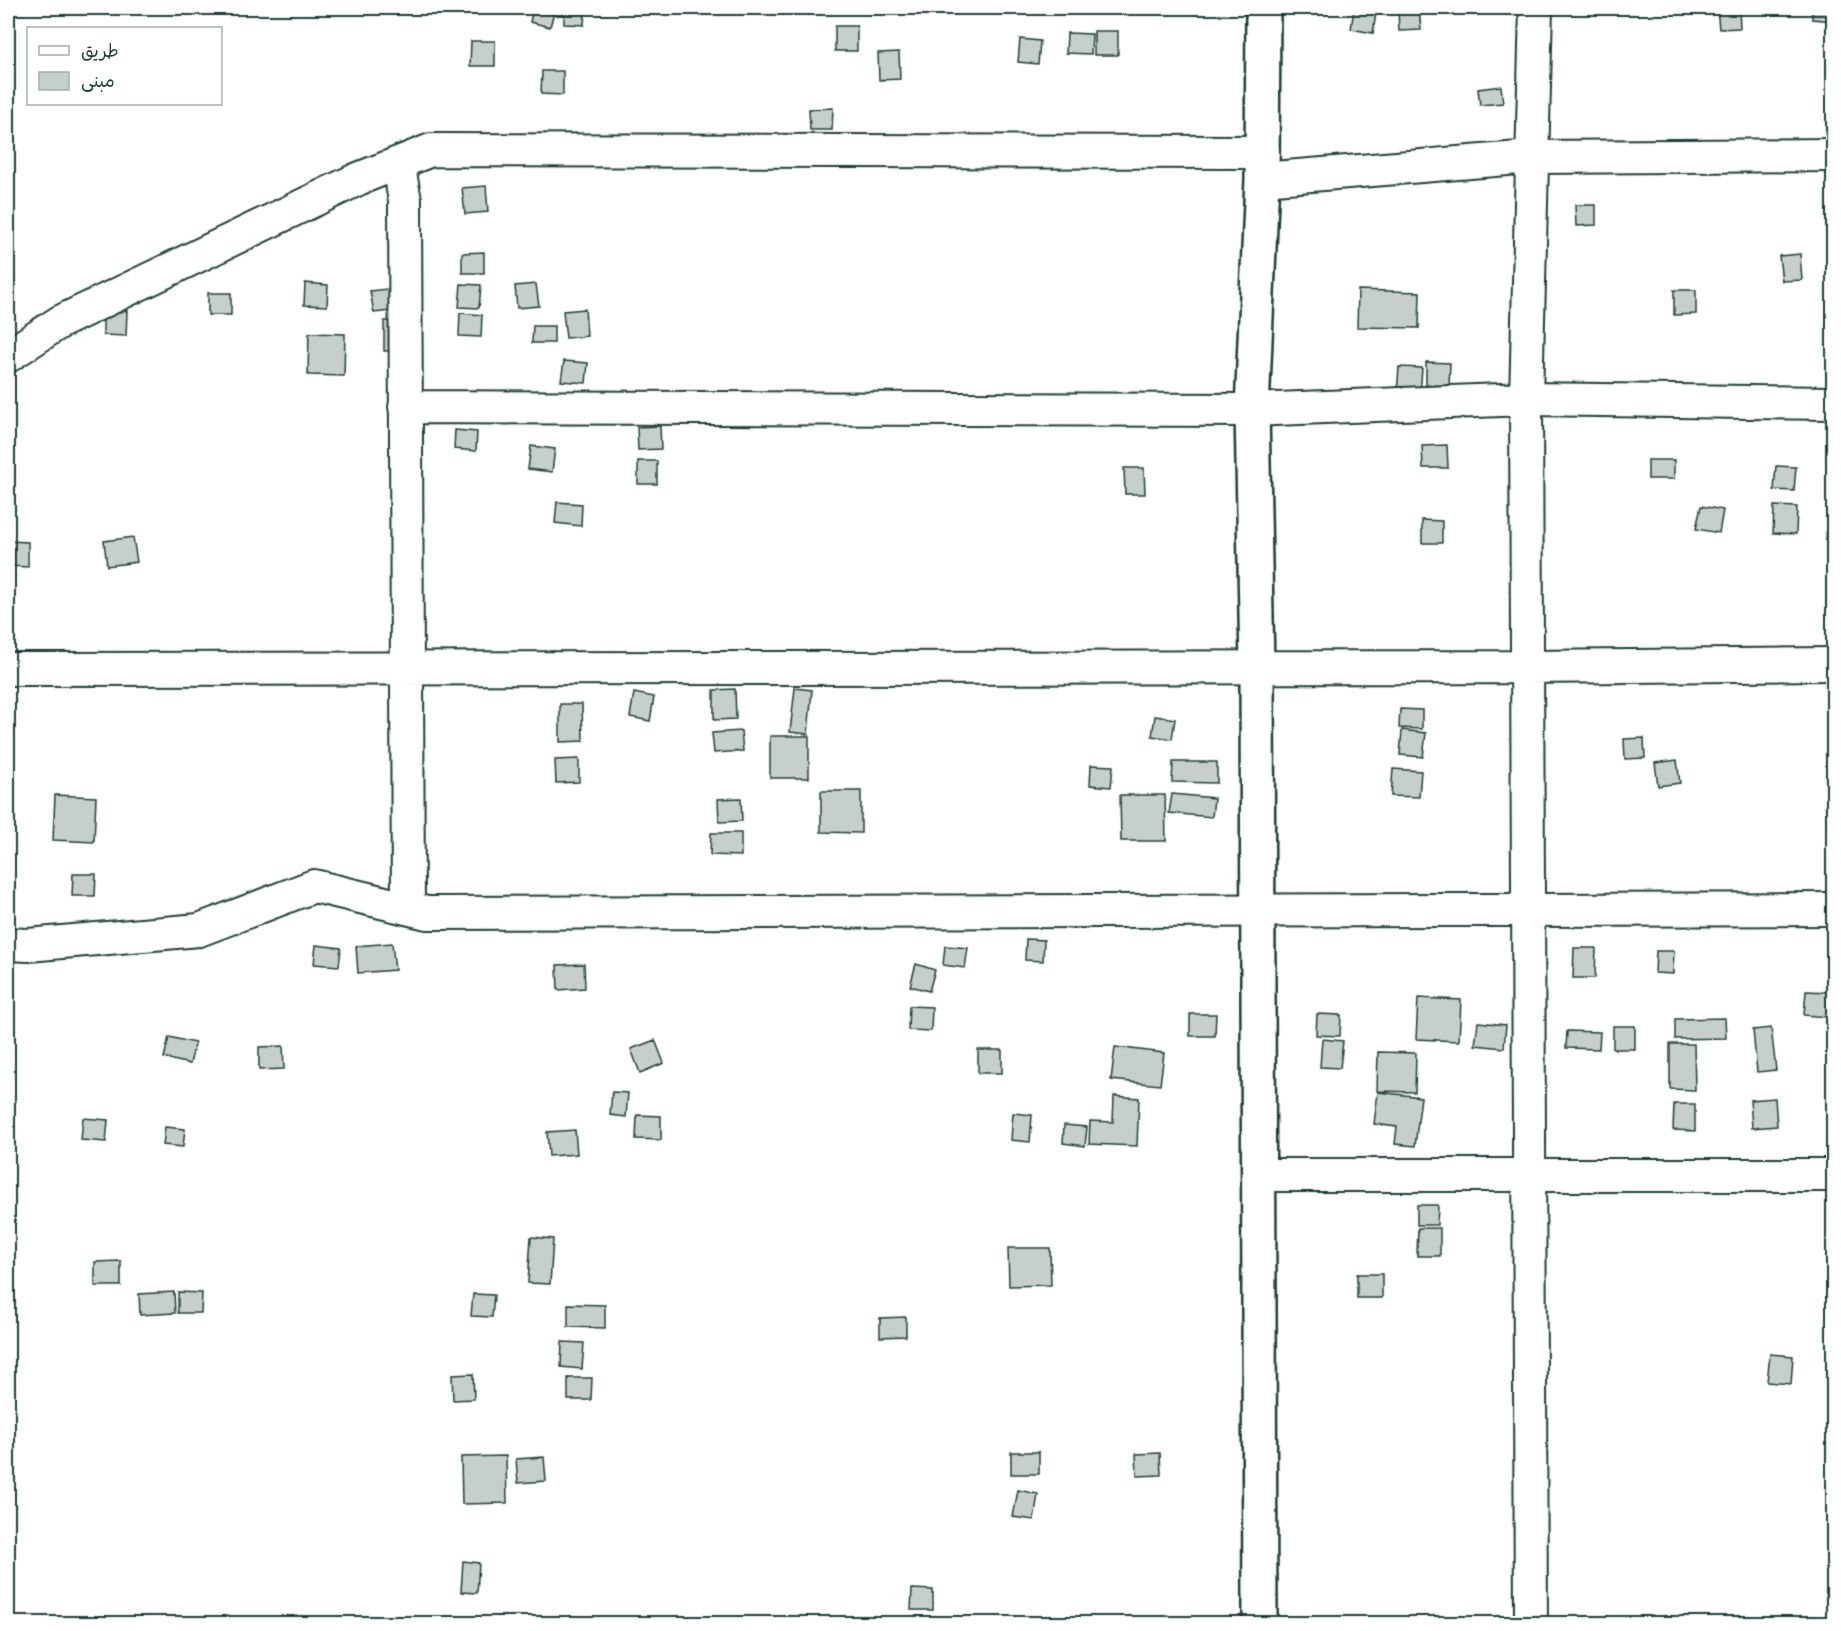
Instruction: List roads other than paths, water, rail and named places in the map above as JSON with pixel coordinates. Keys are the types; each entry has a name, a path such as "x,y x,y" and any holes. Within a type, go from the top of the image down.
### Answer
{"main road":[{"path":"1260,1623 1257,666 1252,410 1263,165 1263,8"}],"street":[{"path":"1531,1623 1526,399 1536,8"},
{"path":"8,356 60,322 358,179 431,150 1263,165 1532,157 1833,155"},
{"path":"398,163 405,200 408,908"},
{"path":"405,407 1252,410 1526,399 1833,403"},
{"path":"8,669 1833,664"},
{"path":"8,944 28,945 199,930 314,886 427,913 1833,909"},
{"path":"1258,1175 1833,1175"}]}
